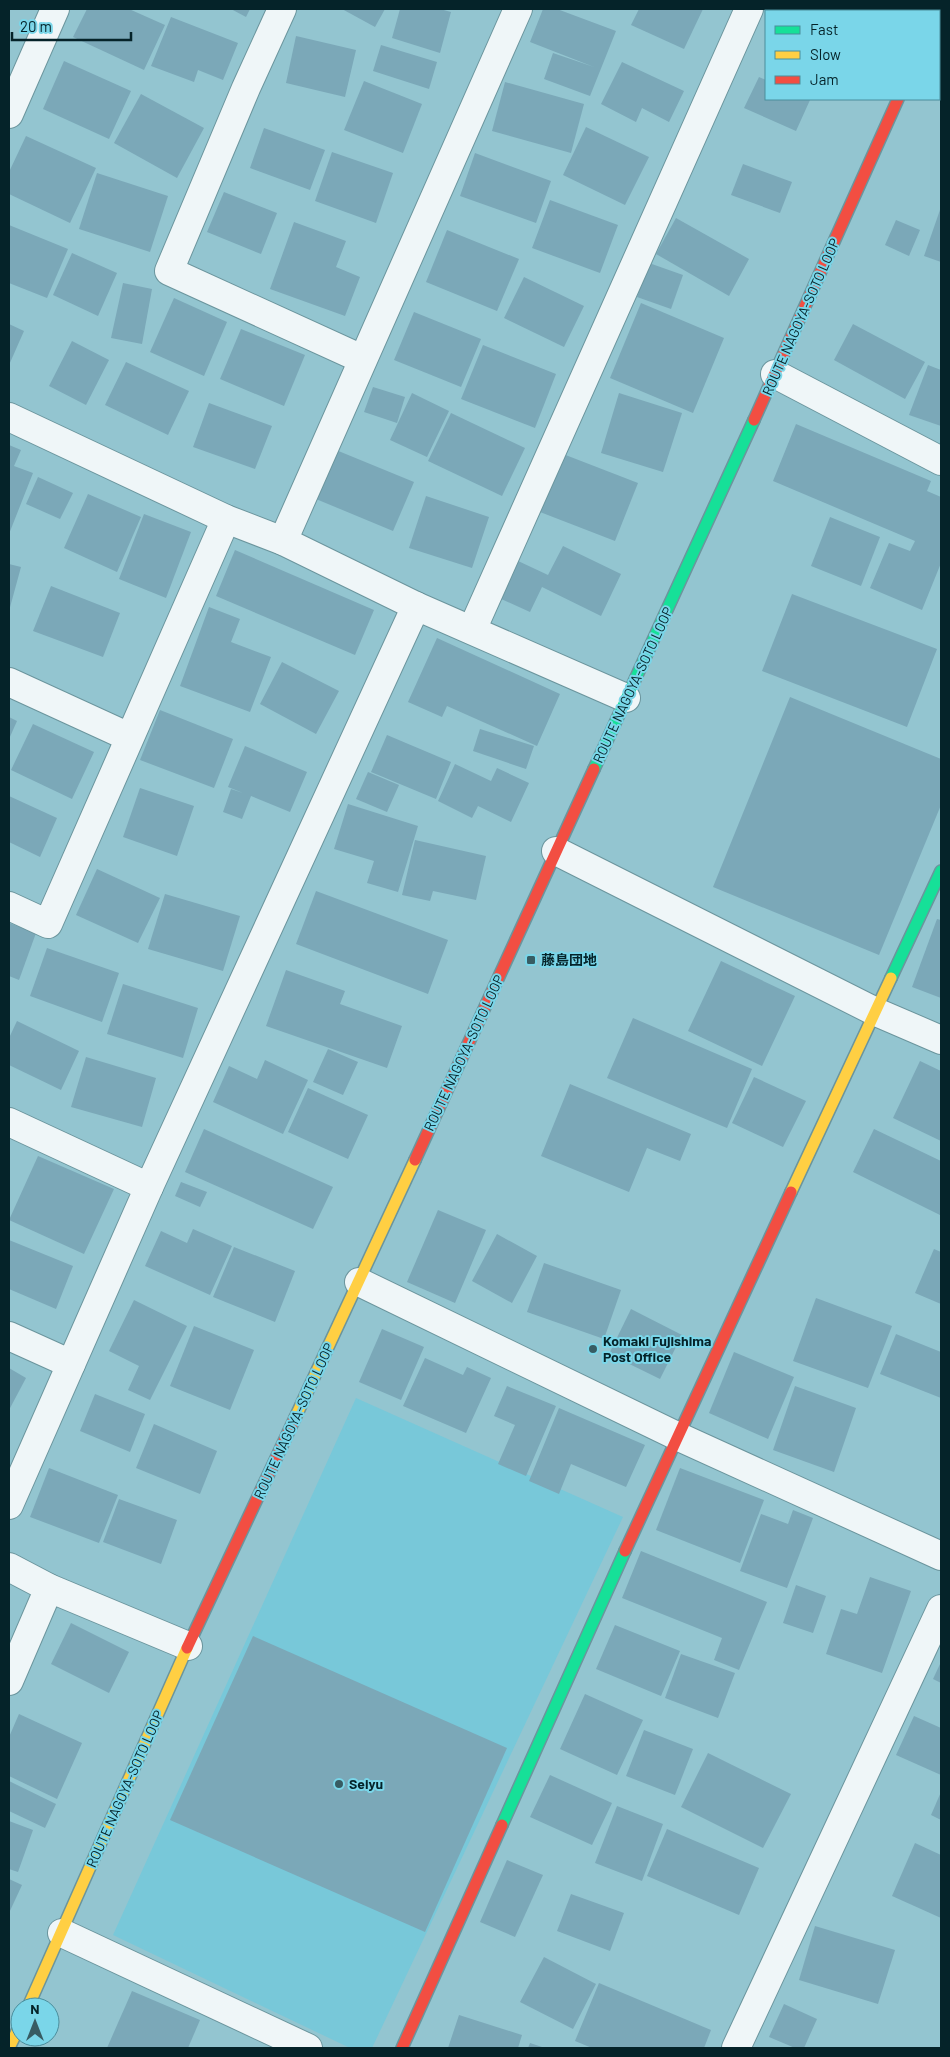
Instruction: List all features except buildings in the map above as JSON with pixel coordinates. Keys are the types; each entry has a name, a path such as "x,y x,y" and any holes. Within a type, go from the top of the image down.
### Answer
{"main road":[{"name":"ROUTE NAGOYA-SOTO LOOP","path":"33,1997 188,1646 359,1282 775,374 898,100"},
{"path":"402,2048 677,1436 941,871"}],"street":[{"path":"9,114 55,9"},
{"path":"282,9 246,88 169,271 362,359"},
{"path":"283,541 518,9"},
{"path":"472,630 749,9"},
{"path":"775,374 941,461"},
{"path":"9,417 226,520 283,541 416,606 626,698"},
{"path":"9,906 48,924 226,520"},
{"path":"9,1506 149,1186 416,606"},
{"path":"9,682 129,737"},
{"path":"556,851 876,1012 941,1040"},
{"path":"9,1122 149,1186"},
{"path":"359,1282 677,1436 941,1556"},
{"path":"9,1336 71,1364"},
{"path":"9,1567 49,1588 188,1646"},
{"path":"9,1681 49,1588"},
{"path":"736,2048 941,1608"},
{"path":"62,1933 308,2048"}],"shaded area":[{"path":"356,1398 623,1517 372,2048 350,2048 113,1935"}],"traffic: fast":[{"path":"594,769 754,420"},
{"path":"891,978 941,871"},
{"path":"502,1825 625,1551"}],"traffic: slow":[{"path":"791,1192 891,978"},
{"path":"295,1418 415,1160"},
{"path":"32,1997 187,1648"}],"traffic: jam":[{"path":"754,420 898,100"},
{"path":"415,1160 594,769"},
{"path":"625,1551 791,1192"},
{"path":"187,1648 295,1418"},
{"path":"402,2048 502,1825"}],"place":[{"name":"藤島団地","path":"531,960"},
{"name":"Komaki Fujishima Post Office","path":"593,1349"},
{"name":"Seiyu","path":"339,1784"}]}
